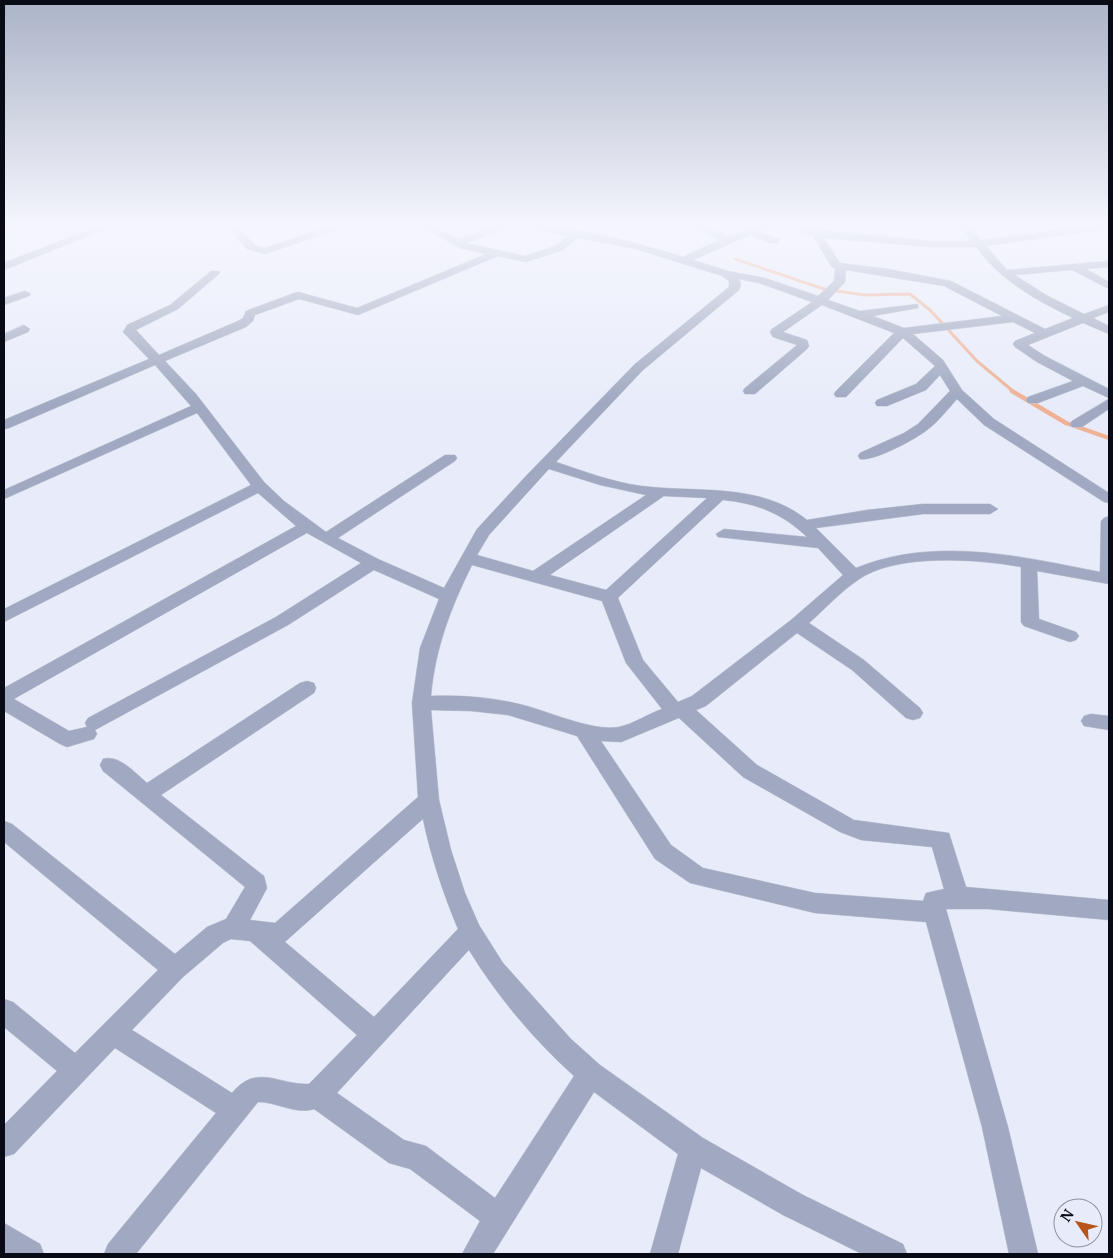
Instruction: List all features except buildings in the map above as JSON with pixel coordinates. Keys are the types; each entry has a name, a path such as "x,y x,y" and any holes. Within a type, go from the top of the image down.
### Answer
{"street":[{"path":"201,285 174,307 130,329 129,332 157,359 199,406 260,486 306,526 326,539 373,563 448,596"},
{"path":"4,425 245,322 250,313 297,295 358,312 422,285"},
{"path":"734,285 735,288 639,367 546,463 483,532 467,558 448,596 429,648 421,703 429,800 440,850 454,893 471,932 495,971 562,1048 591,1074 693,1148 793,1205 893,1254"},
{"path":"774,285 902,332 924,348 941,367 957,392 989,422 1109,499"},
{"path":"750,391 803,346 801,343 777,334 777,330 820,301 836,285"},
{"path":"952,285 1043,332"},
{"path":"1020,285 1081,318 1109,330"},
{"path":"4,302 25,294"},
{"path":"859,315 914,306"},
{"path":"1109,308 1043,332 1021,342 1019,346 1109,394"},
{"path":"841,394 902,332 1017,318"},
{"path":"4,338 24,329"},
{"path":"882,403 921,387 941,367"},
{"path":"1032,400 1084,381"},
{"path":"865,456 909,436 923,427 957,392"},
{"path":"1077,424 1109,403"},
{"path":"4,495 199,406"},
{"path":"326,539 450,458"},
{"path":"546,463 611,484 662,492 755,500 774,506 791,515 853,575"},
{"path":"4,616 260,486"},
{"path":"537,576 662,492"},
{"path":"609,597 718,496"},
{"path":"802,526 923,508 990,509"},
{"path":"421,703 461,702 490,705 583,729 609,734 621,734 678,711 699,700 797,624 853,575 880,564 918,556 972,556 1029,564 1109,579 1109,521"},
{"path":"4,696 306,526"},
{"path":"724,534 819,543"},
{"path":"467,558 609,597"},
{"path":"4,702 67,739 91,728 282,621 373,563"},
{"path":"1029,564 1030,622 1070,636"},
{"path":"609,597 635,663 678,711 750,771 847,826 862,831 941,839 958,897"},
{"path":"797,624 858,666 913,713"},
{"path":"146,794 307,688"},
{"path":"583,729 663,852 698,876 815,903 936,912"},
{"path":"110,765 256,883 245,930"},
{"path":"4,1144 175,969 220,931 245,930 273,935 281,932 429,800"},
{"path":"4,830 175,969"},
{"path":"1024,1254 995,1127 934,900 958,897 1109,910"},
{"path":"245,930 375,1034"},
{"path":"118,1254 234,1109 250,1092 258,1088 308,1098 317,1095 471,932"},
{"path":"4,1011 75,1070"},
{"path":"112,1032 234,1109"},
{"path":"476,1254 591,1074"},
{"path":"317,1095 399,1153 416,1156 499,1218"},
{"path":"664,1254 693,1148"},
{"path":"4,1237 30,1254"}],"waterway":[{"path":"811,285 824,289 864,295 910,294 930,310 977,361 1014,392"},
{"path":"1012,391 1066,423 1109,438"}]}
